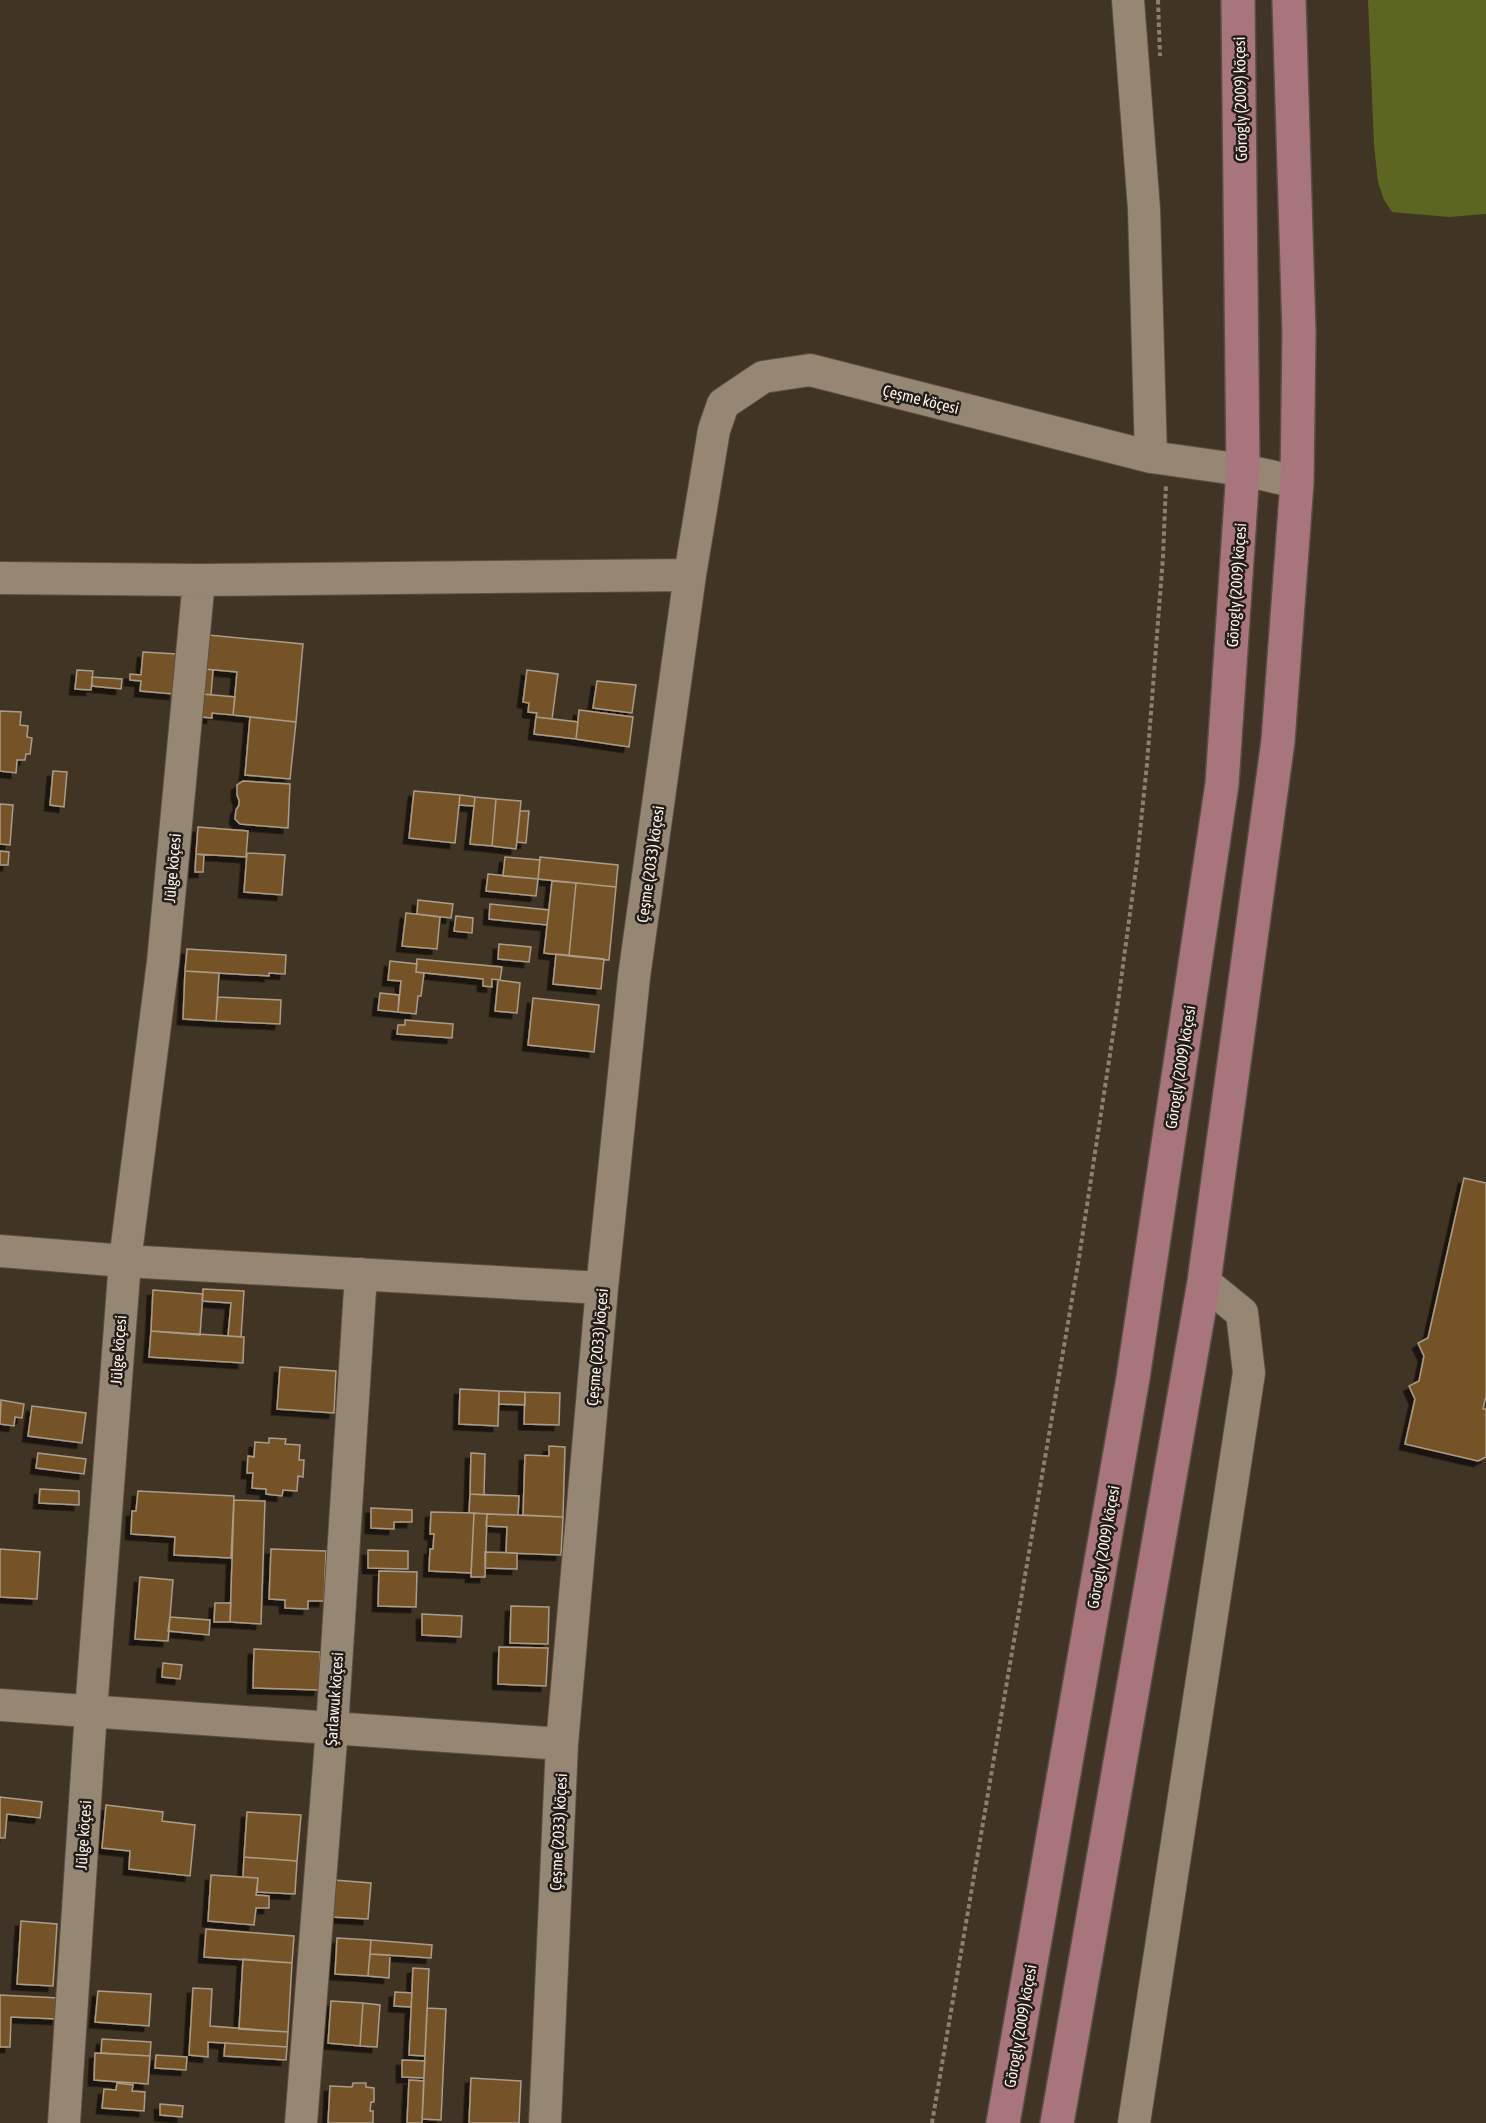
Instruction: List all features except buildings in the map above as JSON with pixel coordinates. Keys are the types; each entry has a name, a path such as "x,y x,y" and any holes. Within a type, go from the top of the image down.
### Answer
{"main road":[{"name":"Görogly (2009) köçesi","path":"1003,2123 1133,1378 1220,796 1243,470 1238,0"},
{"path":"1057,2123 1204,1282 1278,741 1297,482 1299,333 1289,0"}],"street":[{"path":"1125,5 1144,209 1159,458"},
{"name":"Çeşme köçesi","path":"690,575 714,430 723,404 763,377 810,370 1159,458 1243,470 1297,482"},
{"path":"0,578 200,580 690,575"},
{"name":"Çeşme (2033) köçesi","path":"545,2123 562,1744 602,1288 634,977 690,575"},
{"name":"Jülge köçesi","path":"64,2123 124,1261 164,962 200,580"},
{"path":"0,1251 124,1261 602,1288"},
{"name":"Şarlawuk köçesi","path":"301,2123 332,1728 361,1274"},
{"path":"1134,2123 1249,1373 1242,1313 1204,1282"},
{"path":"0,1705 562,1744"}],"path":[{"path":"1158,0 1160,62"},
{"path":"932,2123 1079,1258 1122,973 1147,764 1163,557 1159,458"}],"green space":[{"path":"1368,0 1486,0 1486,214 1449,217 1392,212 1384,200 1378,182 1374,145"}]}
